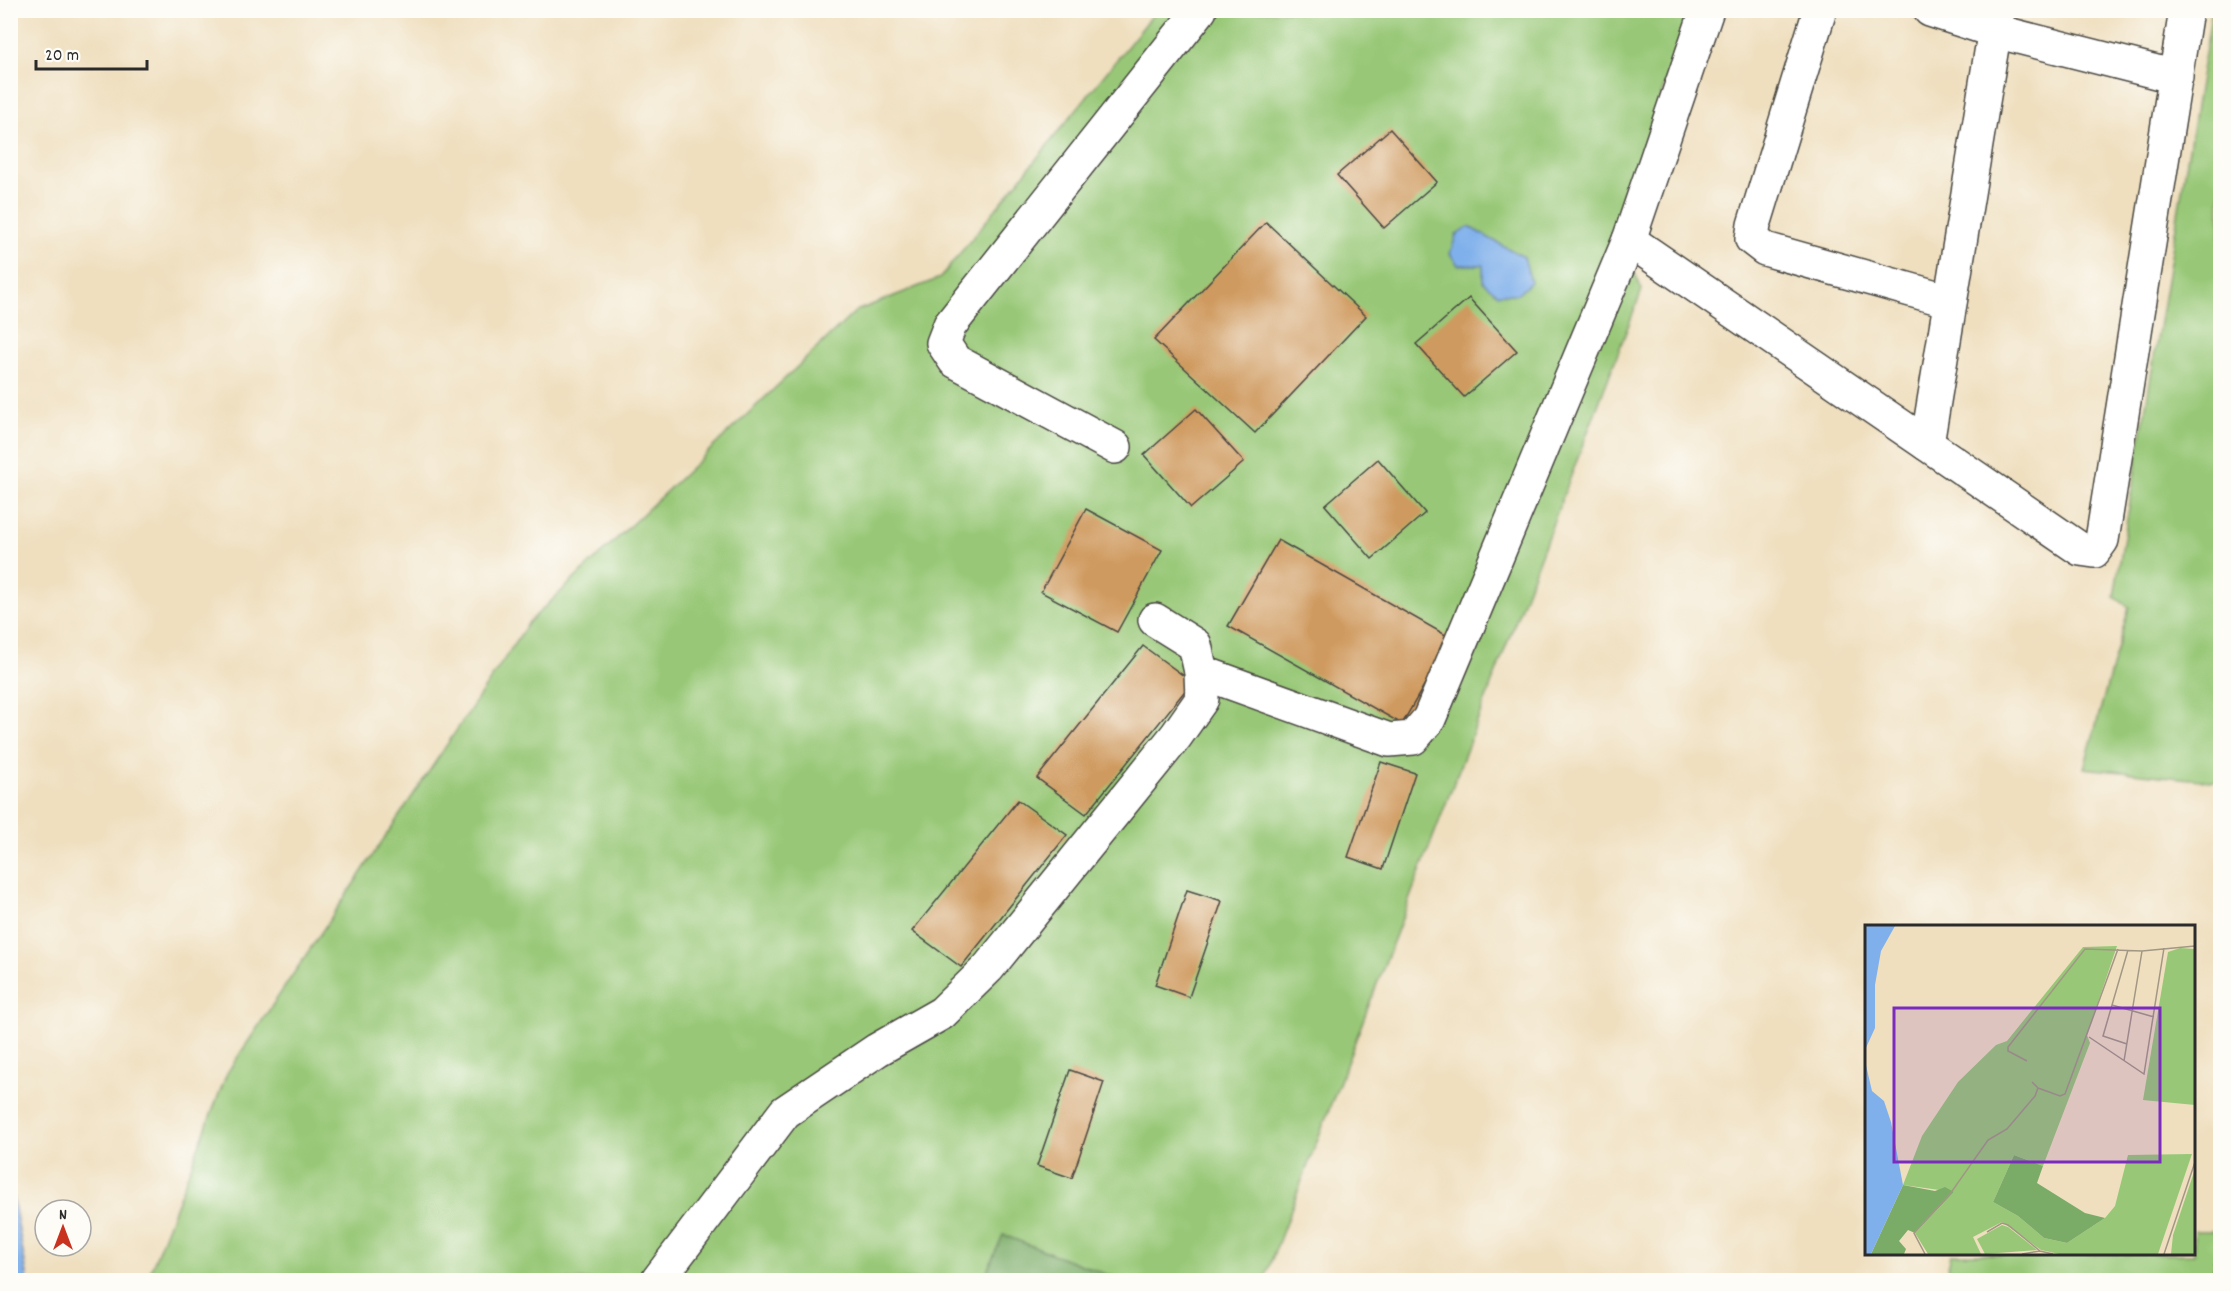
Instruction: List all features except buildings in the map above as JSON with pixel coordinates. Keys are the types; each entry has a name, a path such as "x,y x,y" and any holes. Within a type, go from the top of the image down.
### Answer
{"street":[{"path":"1115,447 955,361 943,343 950,325 1200,10"},
{"path":"1201,672 1389,740 1413,738 1429,719 1629,240 1707,10"},
{"path":"1820,10 1754,225 1752,239 1765,249 1950,302"},
{"path":"1930,10 1997,21 2176,77"},
{"path":"1629,240 2080,549 2094,551 2102,540 2186,10"},
{"path":"1927,444 1997,21"},
{"path":"658,1281 786,1112 877,1050 942,1013 988,968 1176,736 1202,699 1201,672 1195,645 1155,620"}],"green space":[{"path":"1156,11 1690,11 1616,227 1642,290 1264,1280 1121,1280 1003,1235 983,1280 147,1280 227,1073 529,622 856,311 940,278"},
{"path":"2212,11 2220,11 2220,782 2084,768 2129,607 2114,597"},
{"path":"2195,1231 2220,1231 2220,1280 1945,1280 1951,1255 2195,1255"},
{"path":"1003,1235 1121,1280 983,1280"}],"water":[{"path":"1469,227 1524,257 1531,282 1518,294 1498,294 1483,282 1483,265 1458,265 1450,254 1456,235"},
{"path":"11,1187 28,1280 11,1280"}]}
